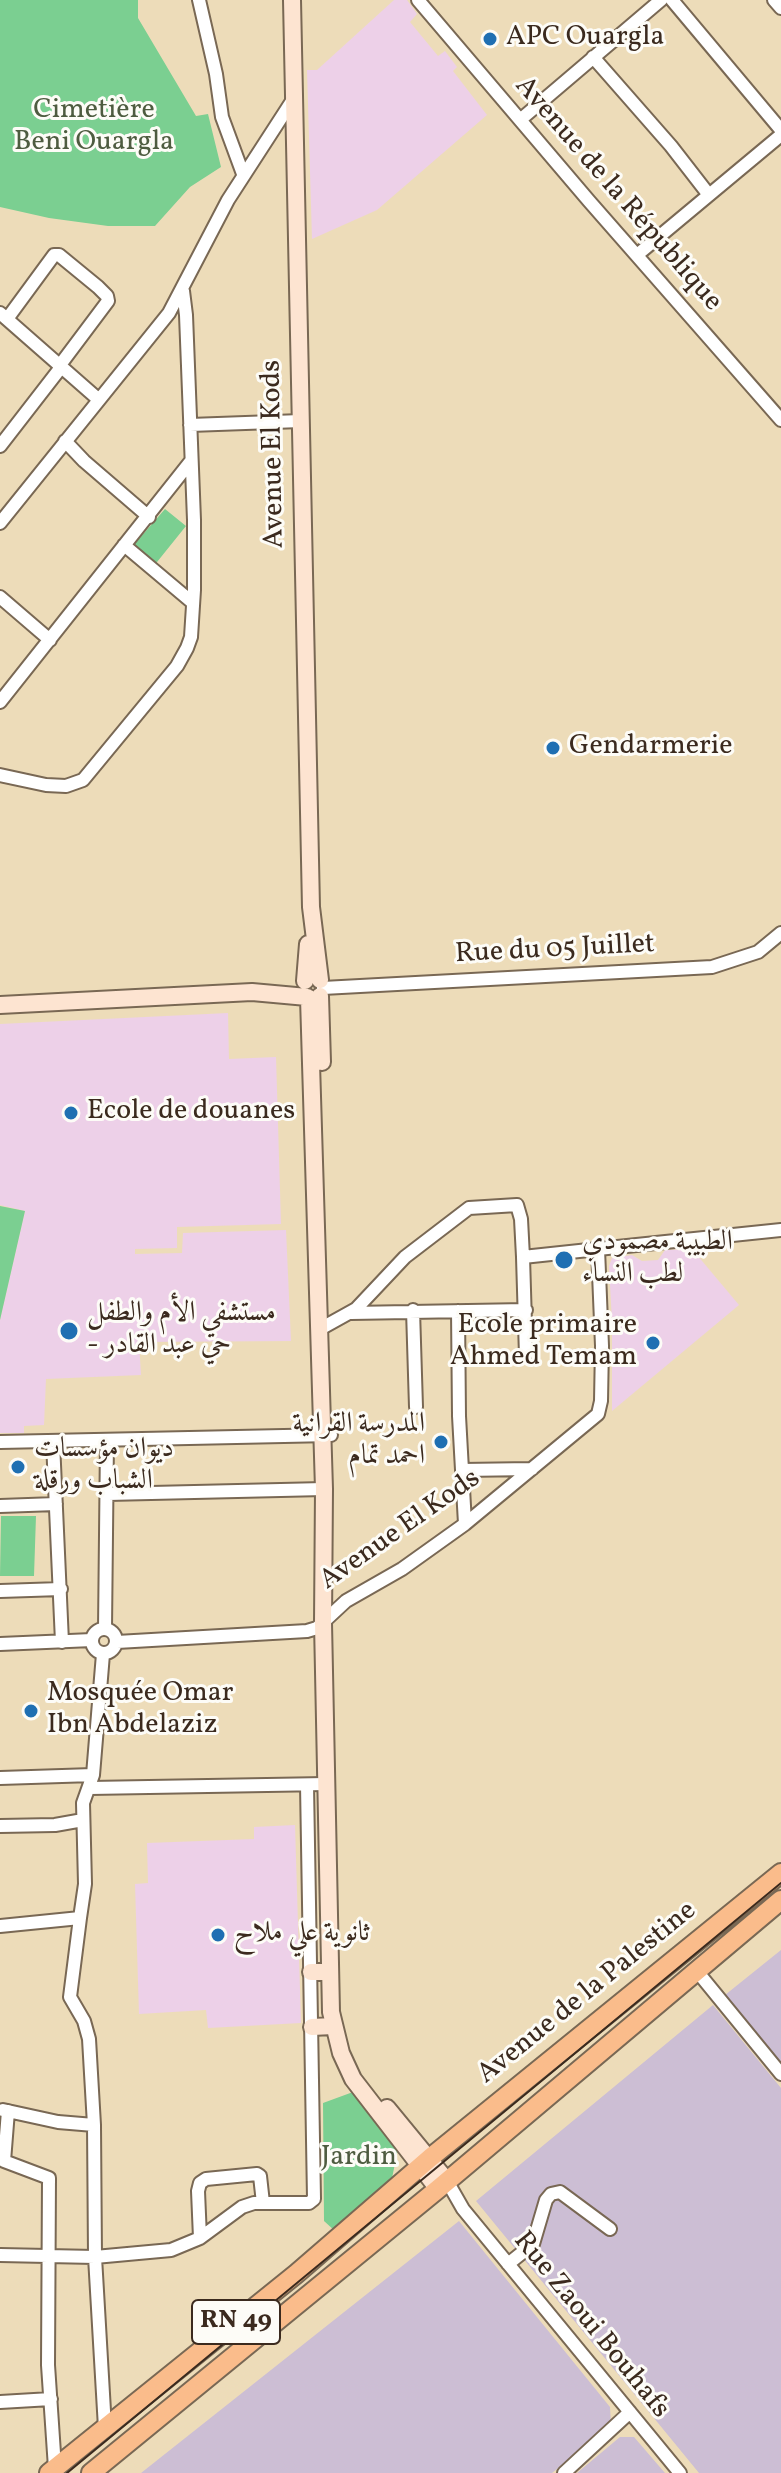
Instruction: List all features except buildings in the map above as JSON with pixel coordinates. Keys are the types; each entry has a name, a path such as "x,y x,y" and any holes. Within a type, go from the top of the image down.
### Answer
{"main road":[{"name":"Avenue El Kods","path":"292,0 312,989 327,1435 326,1619"},
{"path":"0,1005 312,989"},
{"name":"Avenue El Kods","path":"326,1619 324,1489 327,1435"},
{"path":"326,1619 329,1972 333,2026 353,2079 424,2162"},
{"path":"326,1619 338,1997 342,2027 349,2051 368,2085 442,2185"},
{"name":"Avenue de la Palestine","path":"424,2162 781,1873"},
{"path":"309,1875 328,1875"},
{"name":"RN 49","path":"91,2473 442,2185 781,1900"},
{"path":"311,1972 329,1972"},
{"path":"312,2027 333,2026"},
{"name":"RN 49","path":"52,2471 296,2274 424,2162"}],"street":[{"path":"199,0 216,74 222,117 243,174"},
{"name":"Avenue de la République","path":"418,0 781,420"},
{"path":"520,120 661,0"},
{"path":"637,255 781,132 672,0"},
{"path":"774,0 781,8"},
{"path":"593,57 671,146 709,195"},
{"path":"0,523 169,313 243,174 294,98"},
{"path":"0,446 61,365 108,301 98,287 59,255 54,255 3,316 61,365 98,399"},
{"path":"0,775 46,785 66,786 83,780 177,666 191,637 191,461 183,291"},
{"path":"190,425 301,421"},
{"path":"65,441 149,517"},
{"path":"0,702 191,461"},
{"path":"124,545 193,603"},
{"path":"0,597 50,640"},
{"name":"Rue du 05 Juillet","path":"312,989 712,967 758,952 781,933"},
{"path":"324,1327 351,1313 405,1257 469,1208 517,1205 521,1219 526,1356"},
{"path":"523,1257 781,1230"},
{"name":"Avenue El Kods","path":"326,1619 346,1601 402,1569 465,1524 593,1420 600,1409 602,1346 598,1249"},
{"path":"413,1310 416,1407"},
{"path":"351,1313 526,1310"},
{"path":"458,1311 465,1524"},
{"path":"0,1442 327,1435"},
{"path":"105,1629 107,1440"},
{"path":"53,1442 62,1642"},
{"path":"462,1470 532,1469"},
{"path":"108,1494 324,1489"},
{"path":"0,1506 56,1504"},
{"path":"0,1591 61,1589"},
{"path":"117,1642 307,1631 326,1619"},
{"path":"105,1629 112,1631 117,1642 110,1653 103,1654 93,1647 92,1640 94,1634 105,1629"},
{"path":"0,1644 92,1640"},
{"path":"103,1654 92,1781 83,1803 85,1884 70,1997 87,2030 94,2125 95,2257 105,2428"},
{"path":"0,1778 326,1784"},
{"path":"0,2255 95,2257 171,2250 200,2238 242,2207 263,2203 309,2203 314,2199 307,1785"},
{"path":"0,1826 55,1825 83,1820"},
{"path":"0,1926 80,1918"},
{"path":"696,1970 781,2074"},
{"path":"52,2471 47,2255 49,2178 4,2161 4,2110 58,2122 94,2125"},
{"path":"200,2238 198,2191 200,2183 206,2179 257,2174 260,2176 263,2203"},
{"name":"Rue Zaoui Bouhafs","path":"442,2185 457,2207 463,2209 680,2473"},
{"path":"508,2264 533,2244 546,2200 551,2194 560,2192 610,2229"},
{"path":"0,2402 51,2399"},
{"path":"564,2473 630,2412"}],"shaded area":[{"path":"394,0 407,0 417,14 410,22 438,56 445,51 457,67 453,71 487,115 377,210 312,239 307,70 317,70"},
{"path":"228,1013 229,1059 276,1057 281,1224 177,1227 177,1248 135,1249 135,1254 182,1253 183,1233 286,1230 291,1341 139,1342 141,1375 46,1379 44,1425 24,1426 24,1433 0,1433 0,1320 25,1211 0,1205 0,1024"},
{"name":"Ecole primaire Ahmed Temam","path":"692,1249 739,1305 612,1411 609,1266 612,1258 632,1255 642,1261 658,1260 665,1250"},
{"name":"ثانوية علي ملاح","path":"295,1825 301,2023 208,2028 206,2010 139,2014 135,1884 148,1883 147,1843 254,1839 254,1827"},
{"path":"781,1950 781,2063 725,1995"},
{"path":"713,2005 781,2088 781,2473 699,2473 476,2201"},
{"path":"459,2221 610,2407 611,2425 552,2473 141,2473"},
{"path":"620,2437 634,2437 665,2473 577,2473"}],"green space":[{"name":"Cimetière Beni Ouargla","path":"0,0 138,0 138,18 196,116 208,114 221,167 190,187 155,226 108,226 0,207"},
{"path":"165,509 186,526 153,567 131,548"},
{"path":"0,1206 25,1211 0,1320"},
{"path":"1,1516 36,1516 34,1576 0,1576"},
{"name":"Jardin","path":"353,2092 398,2149 391,2183 335,2231 324,2221 323,2103"}],"tram line":[{"path":"67,2473 781,1883"}],"place":[{"name":"APC Ouargla","path":"490,39"},
{"name":"Gendarmerie","path":"553,748"},
{"name":"Ecole de douanes","path":"71,1113"},
{"name":"الطبيبة مصمودي لطب النساء","path":"564,1260"},
{"name":"مستشفي الأم والطفل - حي عبد القادر","path":"69,1331"},
{"name":"Ecole primaire Ahmed Temam","path":"653,1343"},
{"name":"المدرسة القرانية احمد تمام","path":"441,1442"},
{"name":"ديوان مؤسسات الشباب ورقلة","path":"18,1467"},
{"name":"Mosquée Omar Ibn Abdelaziz","path":"31,1711"},
{"name":"ثانوية علي ملاح","path":"218,1935"}]}
